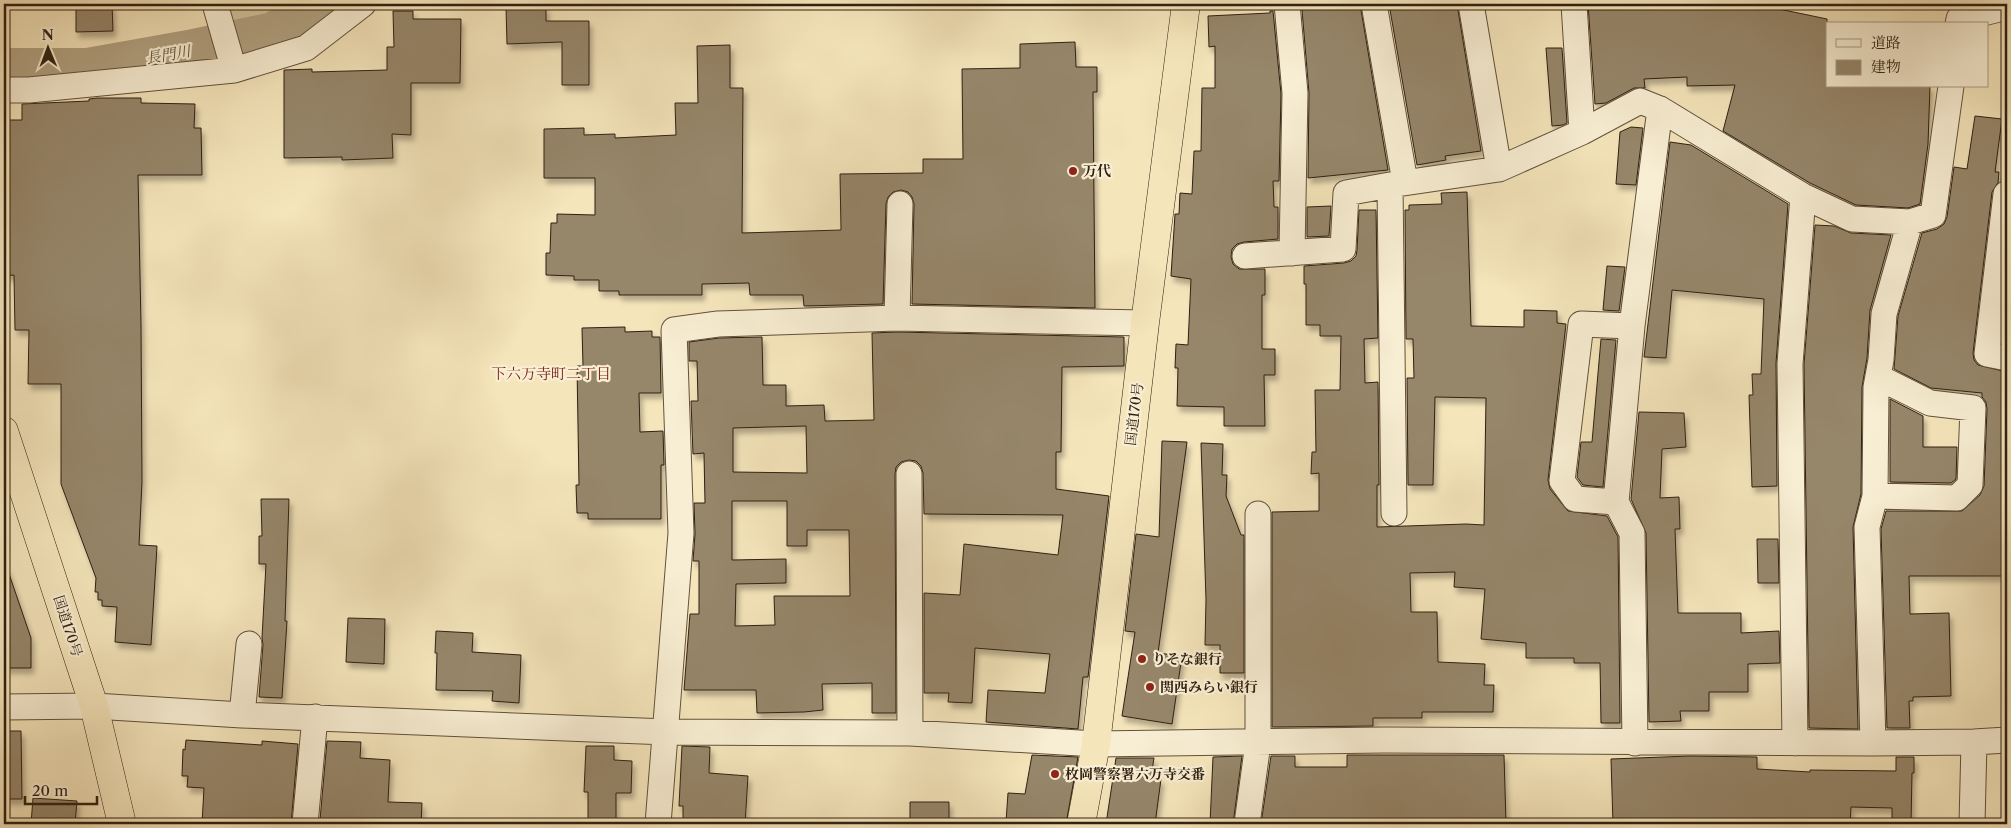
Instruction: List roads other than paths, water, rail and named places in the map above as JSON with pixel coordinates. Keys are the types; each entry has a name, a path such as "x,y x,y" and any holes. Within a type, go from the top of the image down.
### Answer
{"highway":[{"name":"国道170号","path":"1082,824 1096,744 1145,323 1186,4"},
{"name":"国道170号","path":"4,430 94,706 122,824"}],"street":[{"path":"215,4 234,70"},
{"path":"4,90 29,90 234,70 306,48 363,4"},
{"path":"1287,4 1295,93 1292,253"},
{"path":"1374,4 1397,184 1394,512"},
{"path":"1471,4 1500,169"},
{"path":"1574,4 1582,132"},
{"path":"1958,22 1959,19 2007,7"},
{"path":"1244,256 1343,249 1346,193 1500,169 1582,132 1640,101 1660,109 1803,196 1852,219 1910,222 1932,215 1951,88"},
{"path":"1635,743 1632,533 1616,502 1632,326 1660,109"},
{"path":"2007,194 1987,354 2007,358"},
{"path":"1795,743 1790,364 1803,196"},
{"path":"897,318 900,204"},
{"path":"1873,743 1867,527 1875,496 1876,387 1884,314 1910,222"},
{"path":"658,824 667,732 681,533 674,330 718,324 897,318 1145,323"},
{"path":"1616,502 1575,499 1562,481 1582,324 1632,326"},
{"path":"1875,496 1957,498 1970,485 1973,408 1930,403 1878,376"},
{"path":"909,474 910,732"},
{"path":"1247,824 1258,743 1258,514"},
{"path":"242,715 249,644"},
{"path":"4,707 94,706 242,715 667,732 910,732 1096,744 1385,740 1635,743 1873,743 2007,740"},
{"path":"305,824 315,717"},
{"path":"1972,824 1974,742"}],"waterway":[{"name":"長門川","path":"4,70 88,70 189,52 274,34 322,4"}],"place":[{"name":"万代","path":"1073,171"},
{"name":"りそな銀行","path":"1142,659"},
{"name":"関西みらい銀行","path":"1150,687"},
{"name":"枚岡警察署六万寺交番","path":"1055,774"}],"district":[{"name":"下六万寺町二丁目","path":"551,374"}]}
